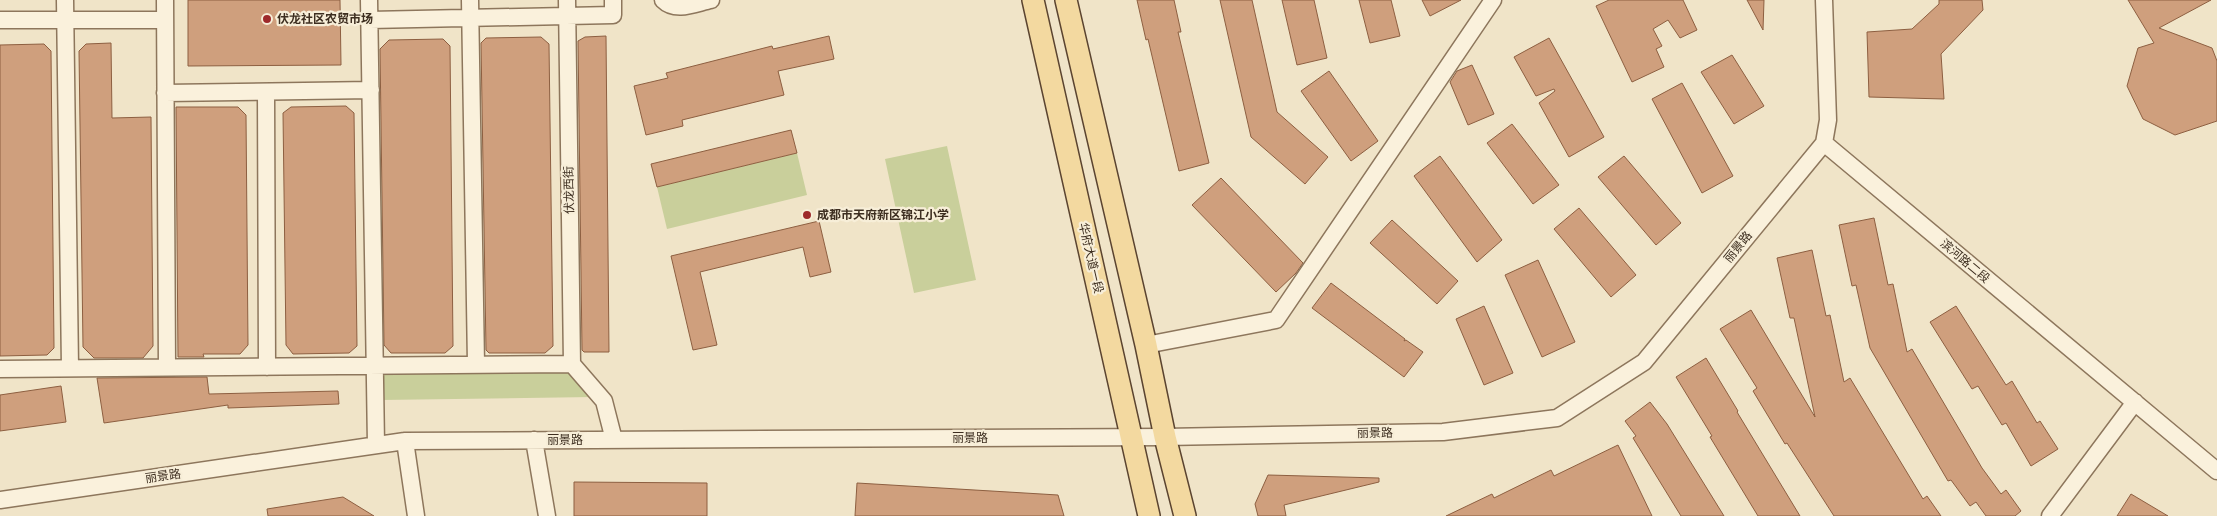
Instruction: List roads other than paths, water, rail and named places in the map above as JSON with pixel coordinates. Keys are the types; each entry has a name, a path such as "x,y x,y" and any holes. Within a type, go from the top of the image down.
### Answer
{"main road":[{"name":"华府大道一段","path":"1032,0 1149,516"},
{"path":"1066,0 1146,345 1165,437 1185,516"}],"street":[{"path":"65,0 70,368"},
{"path":"165,0 167,367"},
{"path":"369,0 376,445"},
{"path":"470,0 476,364"},
{"path":"370,20 470,18 567,8 613,15 613,0"},
{"path":"664,0 668,5 678,7 711,0"},
{"path":"1146,345 1276,320 1493,0"},
{"path":"1824,0 1828,120 1824,143"},
{"name":"伏龙西街","path":"567,8 572,364"},
{"path":"0,20 165,20"},
{"path":"165,93 371,90"},
{"path":"266,92 267,366"},
{"name":"丽景路","path":"0,500 405,441 1165,437 1444,432 1557,418 1644,362 1824,143"},
{"name":"滨河路二段","path":"1824,143 2217,471"},
{"path":"0,369 572,364 604,401 614,440"},
{"path":"2050,516 2135,402"},
{"path":"534,440 547,516"},
{"path":"405,441 416,516"}],"place":[{"name":"伏龙社区农贸市场","path":"267,19"},
{"name":"成都市天府新区锦江小学","path":"807,215"}]}
